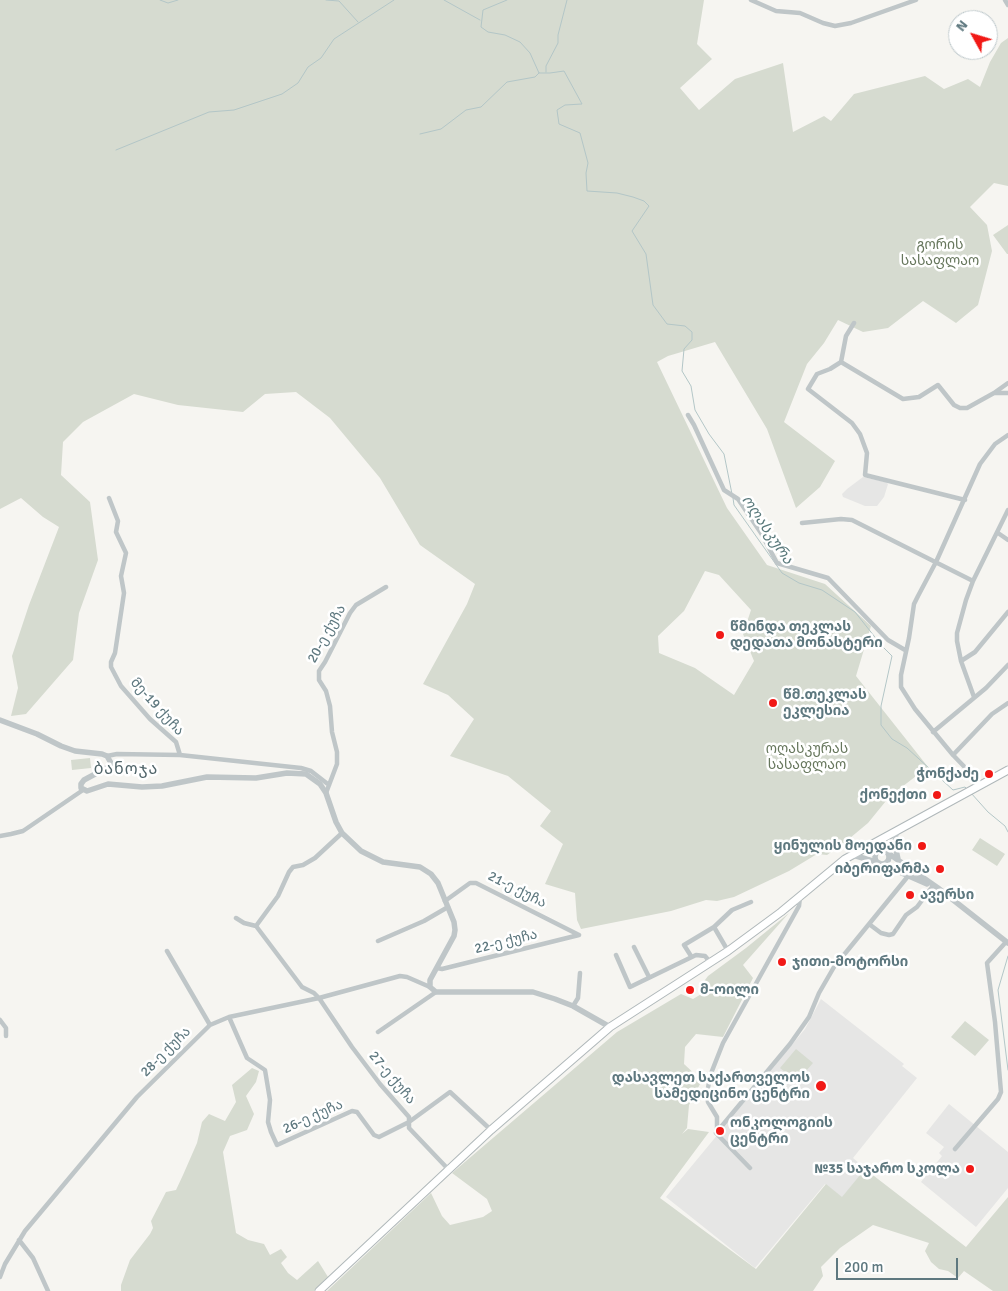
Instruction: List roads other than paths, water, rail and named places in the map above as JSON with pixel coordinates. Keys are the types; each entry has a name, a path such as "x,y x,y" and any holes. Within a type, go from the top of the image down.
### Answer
{"main road":[{"path":"319,1291 448,1169 610,1027 728,951 781,912 837,865 1008,770"}],"street":[{"path":"751,0 776,11 800,13 835,26 851,23 916,0"},
{"path":"1004,0 1008,5"},
{"path":"854,323 846,336 841,362 818,374 808,389 852,422 860,434 867,453 865,475 965,500"},
{"path":"841,362 903,399 919,397 938,385 954,404 960,408 967,408 1008,383"},
{"path":"994,393 1008,393"},
{"path":"688,415 724,490 738,499 761,533 777,563 828,578 888,640 905,650"},
{"path":"982,785 952,755 914,709 901,687 901,675 914,604 936,562 980,464 995,444 1008,435"},
{"name":"მე-19 ქუჩა","path":"109,498 118,521 116,532 126,552 121,576 124,593 115,654 111,662 111,667 121,686 150,720 176,742 180,755 301,768 310,771 329,785"},
{"path":"974,697 961,661 957,633 973,581 1008,510"},
{"path":"802,522 852,520 973,581"},
{"path":"998,533 1008,540"},
{"name":"20-ე ქუჩა","path":"326,793 337,764 338,752 332,732 330,706 326,691 319,680 319,671 356,605 386,587"},
{"path":"961,661 975,652 1008,612"},
{"path":"933,732 1008,665"},
{"path":"952,755 992,714 1008,704"},
{"path":"0,720 75,751 107,756 117,754 180,755"},
{"path":"83,790 81,784 84,780 110,766 110,759 107,756"},
{"path":"0,836 23,830 83,790 87,792 108,784 142,787 162,786 207,777 256,778 297,772 313,778 320,784 326,793 342,833 361,851 383,862 420,866 431,874 438,883 454,922 454,936 430,980 430,987 436,992"},
{"path":"896,832 895,845 898,859"},
{"path":"236,918 256,926 278,896 288,872 293,867 303,865 315,858 342,833"},
{"path":"873,845 898,859 910,873"},
{"path":"873,845 876,860 879,863"},
{"path":"875,856 878,851 886,851"},
{"path":"879,863 884,863 888,859 886,851"},
{"path":"853,855 910,873 935,888 1007,943 987,964 995,1022 1001,1092 998,1099 954,1150"},
{"path":"716,1133 790,1044 810,1017 819,993 834,967 910,873"},
{"name":"21-ე ქუჩა","path":"446,904 470,883 476,883 580,935"},
{"path":"869,924 881,933 893,934 906,915 917,907 935,888"},
{"path":"750,1168 716,1133 717,1117 708,1102 707,1094 710,1076 723,1043 799,906 800,896"},
{"path":"691,956 684,945 714,927 732,910 751,902"},
{"path":"378,941 424,922 446,904"},
{"name":"27-ე ქუჩა","path":"256,926 302,987 319,998 352,1047 380,1084 409,1117 410,1128 448,1169"},
{"path":"714,927 728,951"},
{"name":"22-ე ქუჩა","path":"437,968 442,969 580,935"},
{"path":"634,947 649,977"},
{"path":"168,951 210,1025"},
{"path":"616,955 630,987 691,956 701,955 710,962"},
{"path":"574,1006 578,998 580,973"},
{"name":"28-ე ქუჩა","path":"0,1277 19,1240 137,1097 210,1025 229,1017 319,998 400,976 430,987"},
{"path":"378,1032 436,992 533,992 574,1006 610,1027"},
{"name":"26-ე ქუჩა","path":"229,1017 247,1058 264,1070 270,1100 268,1122 270,1132 277,1145 352,1111 357,1112 374,1135 379,1137 409,1122 450,1092 491,1130"},
{"path":"0,1020 6,1028 6,1036"},
{"path":"19,1240 33,1258 48,1291"}],"waterway":[{"path":"160,0 168,3 178,0"},
{"path":"326,0 339,1 358,22"},
{"path":"116,150 209,112 234,110 282,94 298,83 308,67 321,58 334,39 394,0"},
{"path":"444,0 480,20"},
{"name":"ოღასკურა","path":"507,0 483,10 481,27 488,32 505,35 520,42 530,53 539,73 564,71 582,104 565,105 557,110 559,124 580,133 588,163 586,173 587,191 617,193 644,201 649,206 632,231 646,254 653,305 667,324 685,326 692,332 692,340 684,349 682,371 691,386 695,410 709,434 724,454 732,494"},
{"path":"546,72 546,66 558,43 558,35 567,0"},
{"path":"420,134 441,129 466,110 481,107 507,82 535,77 539,73"},
{"name":"ოღასკურა","path":"733,498 734,505 782,573 799,583 822,590 855,612 892,656 881,706 881,725 892,739 907,748 953,790 966,788"},
{"name":"ოღასკურა","path":"971,793 988,812 1005,826 1008,832"},
{"name":"ოღასკურა","path":"1008,956 998,990 1008,1070"}],"place":[{"name":"წმინდა თეკლას დედათა მონასტერი","path":"720,635"},
{"name":"წმ.თეკლას ეკლესია","path":"773,703"},
{"name":"ჭონქაძე","path":"989,774"},
{"name":"ქონექთი","path":"937,795"},
{"name":"ყინულის მოედანი","path":"922,846"},
{"name":"იბერიფარმა","path":"940,869"},
{"name":"ავერსი","path":"910,895"},
{"name":"ჯითი-მოტორსი","path":"782,962"},
{"name":"მ-ოილი","path":"690,990"},
{"name":"დასავლეთ საქართველოს სამედიცინო ცენტრი","path":"821,1086"},
{"name":"ონკოლოგიის ცენტრი","path":"720,1131"},
{"name":"№35 საჯარო სკოლა","path":"970,1169"}],"district":[{"name":"ბანოჯა","path":"126,770"}],"park label":[{"name":"გორის სასაფლაო","path":"940,254"},
{"name":"ოღასკურას სასაფლაო","path":"807,758"}]}
